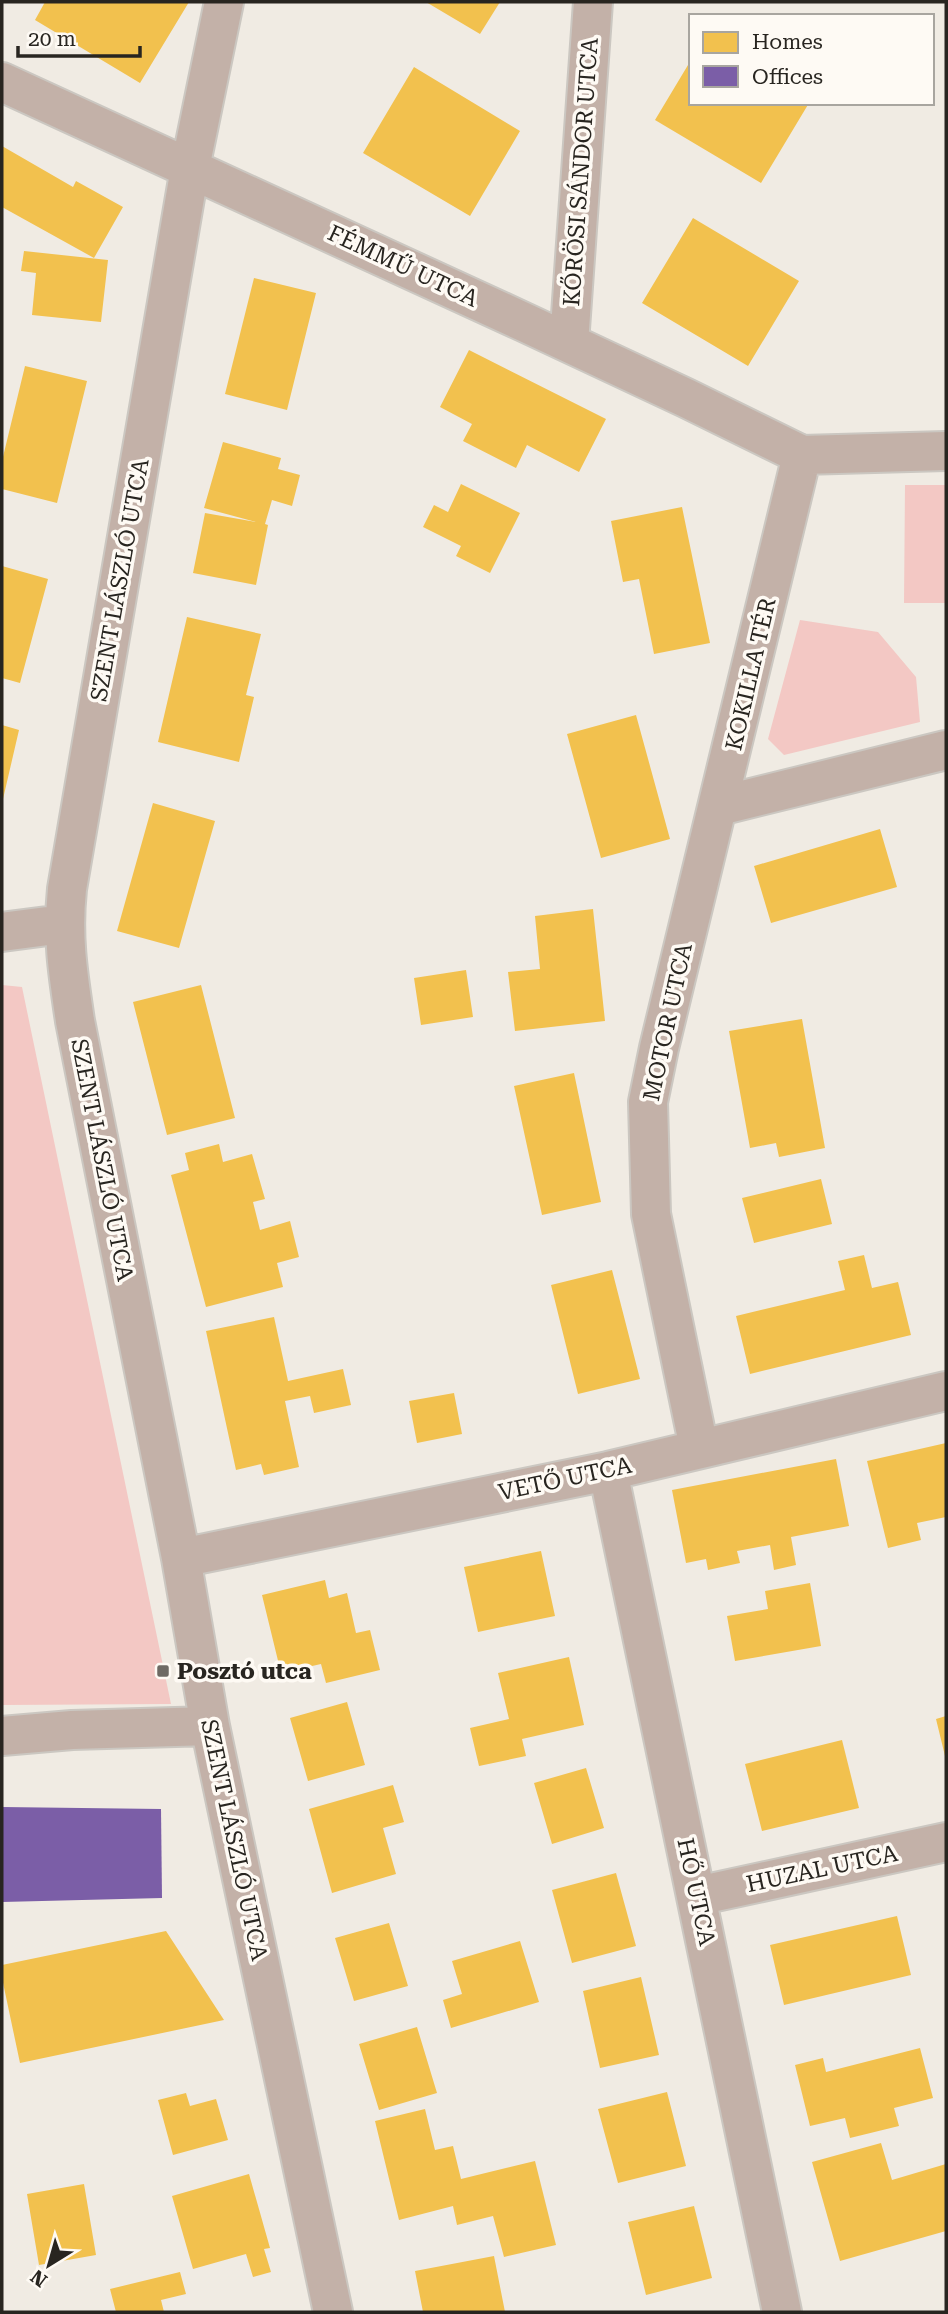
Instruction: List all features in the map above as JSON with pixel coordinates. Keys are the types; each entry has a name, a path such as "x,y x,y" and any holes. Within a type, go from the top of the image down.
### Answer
{"street":[{"name":"SZENT LÁSZLÓ UTCA","path":"224,2 190,168 63,924 65,958 75,1021 181,1558 210,1726 333,2312"},
{"name":"KŐRÖSI SÁNDOR UTCA","path":"569,343 593,2"},
{"name":"FÉMMŰ UTCA","path":"2,82 569,343 802,455"},
{"path":"802,455 946,451"},
{"name":"KOKILLA TÉR","path":"719,806 802,455"},
{"path":"719,806 946,750"},
{"name":"MOTOR UTCA","path":"699,1448 651,1214 648,1102 719,806"},
{"path":"2,932 63,924"},
{"name":"VETŐ UTCA","path":"181,1558 608,1471 946,1391"},
{"name":"HŐ UTCA","path":"608,1471 782,2312"},
{"path":"2,1735 210,1726"},
{"name":"HUZAL UTCA","path":"697,1896 946,1842"}],"shaded area":[{"path":"905,485 946,485 946,603 904,603"},
{"path":"800,620 878,632 916,677 920,722 784,755 768,739"},
{"path":"2,985 22,987 171,1704 2,1705"}],"building: Homes":[{"path":"45,2 189,2 140,83 35,20"},
{"path":"426,2 500,2 480,34"},
{"path":"689,63 689,105 808,105 761,183 655,120"},
{"path":"414,67 520,131 470,216 363,153"},
{"path":"2,146 73,187 76,181 123,207 94,258 2,207"},
{"path":"693,218 799,281 748,366 642,303"},
{"path":"24,251 108,260 101,322 32,315 36,273 21,271"},
{"path":"254,278 316,293 287,410 225,394"},
{"path":"469,350 606,419 579,472 527,445 516,468 463,441 472,424 440,407"},
{"path":"25,366 87,381 57,503 2,489 2,461"},
{"path":"223,442 281,458 278,469 300,475 292,506 272,500 265,524 268,525 256,585 193,573 205,513 256,522 204,508"},
{"path":"461,484 520,513 490,573 456,556 461,546 423,527 434,505 448,512"},
{"path":"682,507 710,643 654,654 639,579 623,582 611,521"},
{"path":"2,566 48,579 20,683 2,678"},
{"path":"187,617 261,634 246,695 254,697 239,762 158,742"},
{"path":"636,715 670,839 601,858 567,734"},
{"path":"2,725 19,730 3,799 2,799"},
{"path":"153,803 215,821 179,948 117,931"},
{"path":"880,829 897,887 771,923 754,866"},
{"path":"593,909 605,1021 515,1031 508,972 540,969 535,916"},
{"path":"466,970 473,1017 421,1025 414,978"},
{"path":"201,985 235,1118 167,1135 133,1002"},
{"path":"802,1019 825,1148 779,1157 776,1143 750,1148 729,1031"},
{"path":"574,1073 601,1202 542,1215 514,1086"},
{"path":"219,1144 223,1162 252,1154 265,1199 253,1202 260,1230 290,1221 299,1257 277,1263 283,1287 206,1307 171,1175 189,1170 185,1153"},
{"path":"821,1179 832,1224 754,1243 742,1198"},
{"path":"864,1255 872,1288 898,1282 911,1335 750,1374 736,1316 845,1290 838,1261"},
{"path":"612,1270 640,1379 578,1394 551,1285"},
{"path":"274,1317 288,1381 343,1369 351,1405 314,1413 310,1396 285,1401 299,1467 264,1475 261,1464 236,1470 206,1331"},
{"path":"454,1393 462,1434 417,1443 409,1401"},
{"path":"946,1443 946,1517 917,1523 921,1540 888,1548 867,1461"},
{"path":"836,1459 849,1526 791,1537 796,1565 774,1570 770,1545 737,1551 740,1563 708,1570 706,1559 686,1563 672,1490"},
{"path":"541,1551 555,1616 478,1632 464,1567"},
{"path":"325,1580 329,1598 347,1593 356,1633 370,1630 380,1670 326,1683 321,1664 281,1673 262,1595"},
{"path":"810,1583 821,1646 735,1661 727,1616 768,1609 765,1591"},
{"path":"569,1657 584,1725 522,1739 526,1756 479,1766 470,1728 509,1719 498,1673"},
{"path":"347,1702 365,1765 308,1781 290,1718"},
{"path":"946,1716 946,1756 945,1756 936,1719"},
{"path":"842,1740 859,1808 762,1831 745,1764"},
{"path":"586,1768 604,1828 552,1844 534,1783"},
{"path":"393,1785 404,1822 383,1828 396,1874 332,1893 309,1809"},
{"path":"616,1873 636,1946 572,1963 552,1890"},
{"path":"897,1916 911,1975 784,2005 770,1945"},
{"path":"389,1923 408,1986 354,2001 335,1938"},
{"path":"166,1931 224,2020 20,2063 2,1978 2,1965"},
{"path":"520,1941 539,2002 451,2028 443,2000 462,1994 452,1961"},
{"path":"641,1977 659,2055 600,2068 583,1991"},
{"path":"417,2027 437,2093 379,2110 359,2044"},
{"path":"920,2048 933,2098 894,2108 899,2126 850,2138 845,2118 810,2126 795,2065 823,2058 826,2072"},
{"path":"667,2092 686,2166 618,2183 598,2109"},
{"path":"186,2093 190,2106 216,2099 228,2140 173,2155 158,2100"},
{"path":"425,2109 435,2150 453,2146 461,2179 535,2161 556,2245 504,2257 493,2216 457,2225 453,2206 399,2220 375,2121"},
{"path":"881,2143 892,2180 946,2164 946,2231 840,2261 812,2162"},
{"path":"249,2174 270,2248 264,2249 271,2272 253,2277 246,2254 193,2269 172,2196"},
{"path":"84,2184 96,2255 39,2265 27,2194"},
{"path":"694,2206 712,2278 646,2295 628,2222"},
{"path":"494,2256 505,2312 423,2312 415,2271"},
{"path":"180,2272 186,2294 161,2300 164,2312 116,2312 110,2289"}],"building: Offices":[{"path":"2,1807 161,1809 162,1898 2,1902"}],"place":[{"name":"Posztó utca","path":"163,1671"}]}
